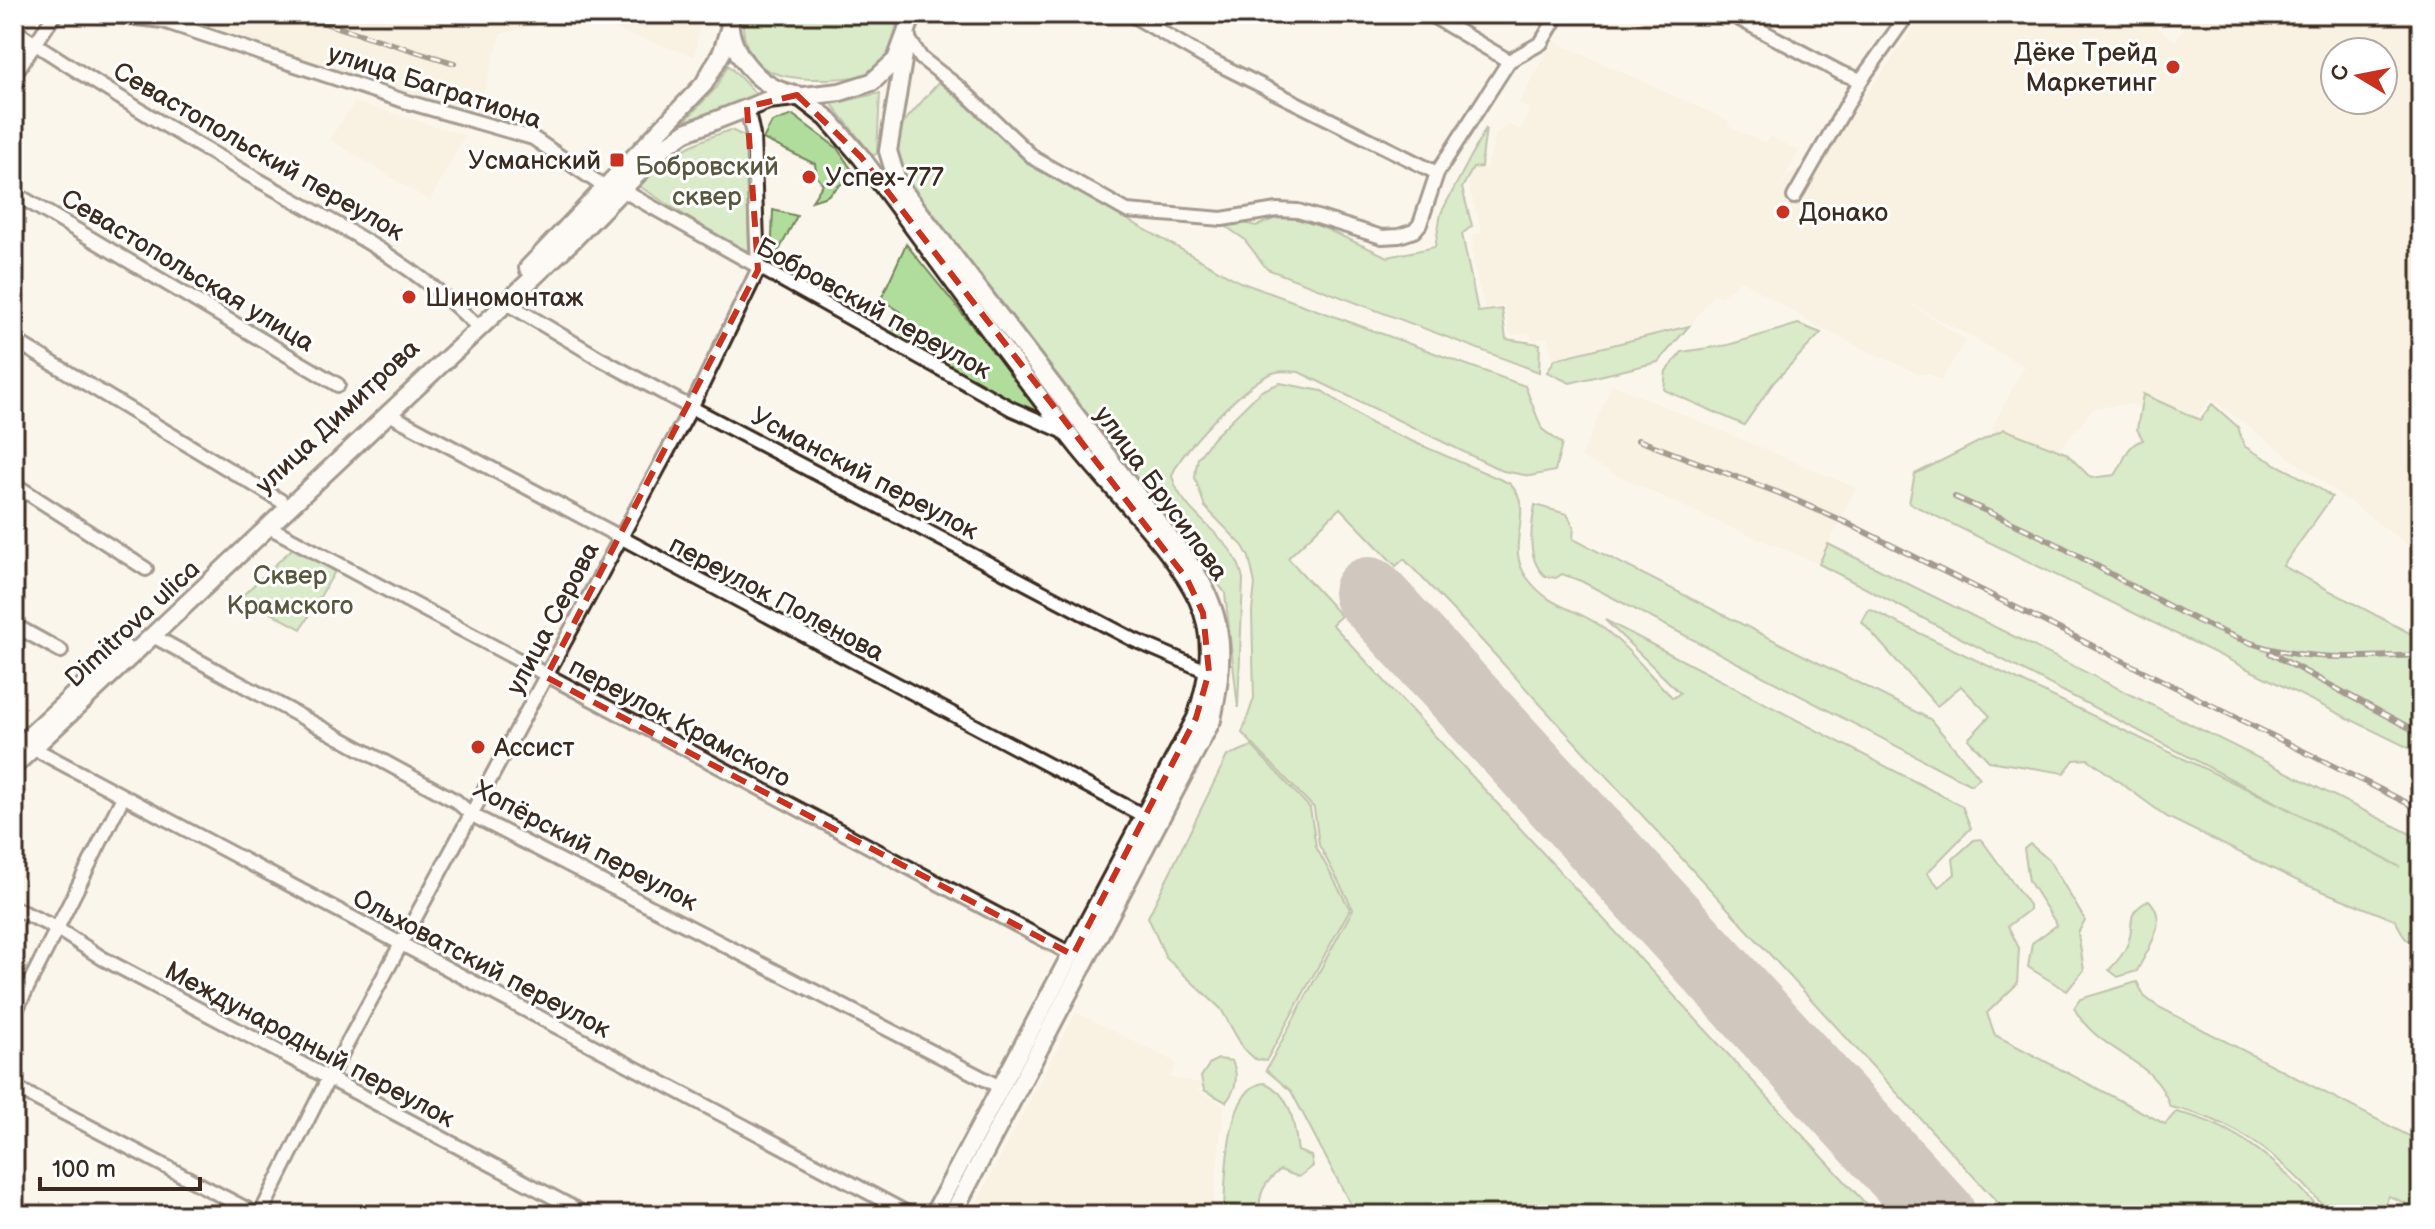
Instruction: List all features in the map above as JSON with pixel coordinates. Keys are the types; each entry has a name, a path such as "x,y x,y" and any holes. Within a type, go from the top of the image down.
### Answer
{"main road":[{"name":"улица Димитрова","path":"14,750 613,189 663,148 686,132 747,107 795,95 828,94 868,84 890,67 907,36 913,14"},
{"name":"улица Димитрова","path":"613,189 704,84 722,52 730,19"},
{"name":"улица Димитрова","path":"730,19 753,73 772,88 795,95"},
{"name":"улица Брусилова","path":"907,36 888,151 898,184 1193,568 1213,604 1221,641 1221,675 1212,720 952,1215"},
{"name":"улица Брусилова","path":"795,95 827,118 852,146 1069,434 1187,579 1203,613 1210,649 1209,672 1196,718 933,1215"},
{"name":"Dimitrova ulica","path":"14,766 507,303 613,189"}],"street":[{"path":"14,75 55,14"},
{"name":"улица Багратиона","path":"101,14 163,21 404,101 533,138 613,189"},
{"path":"1130,14 1204,57 1437,173"},
{"path":"1429,14 1509,61"},
{"path":"907,36 921,58 961,89 1035,159 1127,211 1222,219 1277,210 1298,211 1382,237 1414,231 1420,224 1437,173 1509,61 1541,43 1553,23 1554,14"},
{"path":"1730,14 1841,73 1861,80"},
{"path":"1794,197 1861,80 1908,14"},
{"name":"Севастопольский переулок","path":"14,30 217,157 397,258 440,290 473,322"},
{"name":"улица Серова","path":"259,1215 328,1079 403,946 618,539 692,406 758,270 753,135 747,107"},
{"name":"Бобровский переулок","path":"613,189 1012,409 1069,434"},
{"name":"Севастопольская улица","path":"14,193 169,282 338,385"},
{"name":"Усманский переулок","path":"507,303 599,358 1134,640 1209,672"},
{"path":"14,340 281,501"},
{"name":"переулок Поленова","path":"389,414 618,539 1146,817"},
{"path":"14,484 146,569"},
{"name":"переулок Крамского","path":"269,527 1073,955"},
{"path":"14,625 61,651"},
{"name":"Хопёрский переулок","path":"153,636 456,801 472,815 1002,1088"},
{"name":"Ольховатский переулок","path":"33,748 911,1215"},
{"path":"14,1014 123,797"},
{"name":"Международный переулок","path":"14,908 56,928 102,958 587,1215"},
{"path":"14,1087 259,1215"}],"highlighted area":[{"path":"797,95 861,157 1187,579 1203,613 1209,672 1196,718 1073,955 546,677 758,270 747,107"}],"shaded area":[{"path":"160,14 548,14 540,25 501,34 476,116"},
{"path":"566,14 701,14 695,56"},
{"path":"1924,14 2137,14 2175,40 2195,14 2421,14 2421,555 2211,399 2184,433 2132,404 2094,408 2053,458 1991,430 2024,366 1904,300 1966,340 1941,381 1930,374 1918,374 1821,329 1741,280 1721,297 1714,295 1692,323 1553,358 1547,337 1532,341 1530,333 1510,335 1504,305 1485,309 1474,268 1472,235 1482,232 1468,184 1473,167 1486,169 1496,133 1509,125 1521,129 1529,109 1519,104 1552,40 1729,121 1728,126 1765,143 1770,136 1799,151 1773,198 1787,176 1828,148"},
{"path":"355,102 465,135 430,201 329,139"},
{"path":"1612,384 1856,488 1819,564 1710,519 1581,458"},
{"path":"1076,1012 1177,1063 1170,1078 1202,1083 1202,1088 1196,1089 1224,1105 1212,1215 970,1215"}],"green space":[{"path":"743,14 899,14 890,48 879,66 860,76 808,79 778,74 765,69 755,60 748,49"},
{"path":"728,65 758,96 678,128 716,88"},
{"path":"939,82 1047,175 1240,282 1525,386 1542,429 1562,444 1555,471 1530,476 1503,471 1299,372 1276,372 1258,381 1199,436 1172,476 1187,504 1230,550 1243,579 1238,708 1225,593 904,177 897,150 897,130"},
{"path":"880,93 877,153 873,156 832,104"},
{"path":"793,115 837,148 854,173 827,196 812,201 823,184 817,177 815,164 763,139 772,122"},
{"path":"1486,128 1481,167 1473,168 1462,188 1472,226 1462,234 1478,312 1502,309 1506,339 1540,344 1539,372 1267,269 1244,239 1225,226 1235,221 1256,226 1279,217 1297,216 1388,257 1435,247 1441,213"},
{"name":"Бобровский сквер","path":"731,130 746,137 749,249 744,253 639,186 681,151"},
{"path":"773,210 797,216 771,266"},
{"path":"906,244 1049,421 1043,427 884,335 901,312 881,299"},
{"path":"1798,324 1821,333 1774,382 1744,425 1664,390 1666,371 1682,352 1728,345"},
{"path":"1689,326 1658,362 1570,383 1547,372 1555,359"},
{"path":"1280,383 1322,391 1372,424 1509,483 1521,505 1518,553 1528,579 1545,596 1609,633 1673,698 1680,693 1605,620 1962,806 1971,828 1927,873 1939,887 1955,874 1953,859 1974,840 1981,839 2029,905 2029,910 2008,926 2019,948 2017,984 1987,1013 1995,1035 2165,1124 2176,1112 2220,1127 2259,1150 2293,1180 2325,1215 2009,1215 1473,631 1404,559 1396,566 1340,508 1288,558 1341,616 1332,624 1876,1215 1356,1215 1291,1091 1266,1070 1353,909 1319,845 1314,808 1242,733 1254,698 1252,611 1255,584 1249,557 1243,546 1205,507 1195,478 1198,458 1213,438 1261,391"},
{"path":"2143,394 2200,420 2212,404 2238,427 2244,446 2332,497 2283,566 2421,639 2421,754 1909,503 1915,474 2004,429 2066,453 2091,478 2115,475 2132,446 2143,440 2137,429"},
{"path":"1535,505 1567,514 1574,527 1573,539 1930,719 1980,778 1971,785 1581,581 1562,574 1556,578 1545,576 1532,552"},
{"path":"1828,544 2421,839 2421,947 2405,938 2395,920 2302,883 2167,817 2088,759 2074,760 2064,773 1989,761 1968,739 1990,716 1961,686 1937,706 1862,622 1869,609 2264,797 2400,867 1819,564"},
{"name":"Сквер Крамского","path":"295,546 337,568 301,629 241,597"},
{"path":"1252,746 1310,808 1316,847 1350,909 1266,1061 1255,1059 1243,1048 1221,1009 1166,958 1148,917 1227,756"},
{"path":"2030,844 2049,860 2085,920 2078,933 2084,970 2067,991 2028,967 2032,943 2057,925 2029,881 2024,849"},
{"path":"2149,900 2158,917 2155,935 2137,971 2118,977 2109,970 2126,947 2133,914"},
{"path":"2137,982 2145,997 2157,1006 2421,1142 2421,1168 2416,1184 2421,1187 2421,1210 2389,1196 2379,1215 2331,1215 2297,1178 2260,1146 2218,1122 2170,1107 2163,1090 2152,1077 2097,1035 2074,1008 2080,999"},
{"path":"1218,1059 1232,1061 1236,1077 1226,1102 1204,1090 1201,1077 1210,1063"},
{"path":"1265,1083 1287,1103 1298,1151 1311,1156 1313,1166 1299,1177 1280,1170 1274,1175 1263,1190 1259,1215 1224,1215 1227,1161 1235,1118 1242,1100 1252,1088"}],"runway":[{"path":"1369,593 1940,1215"}],"railway":[{"path":"295,14 454,63"},
{"path":"1638,440 1779,493 1849,524 2421,810"},
{"path":"1955,497 2053,542 2180,612 2251,643 2314,656 2421,655"},
{"path":"2270,653 2421,734"}],"place":[{"name":"Дёке Трейд Маркетинг","path":"2173,67"},
{"name":"Усманский","path":"617,160"},
{"name":"Успех-777","path":"809,177"},
{"name":"Донако","path":"1783,212"},
{"name":"Шиномонтаж","path":"409,297"},
{"name":"Ассист","path":"478,747"}]}
